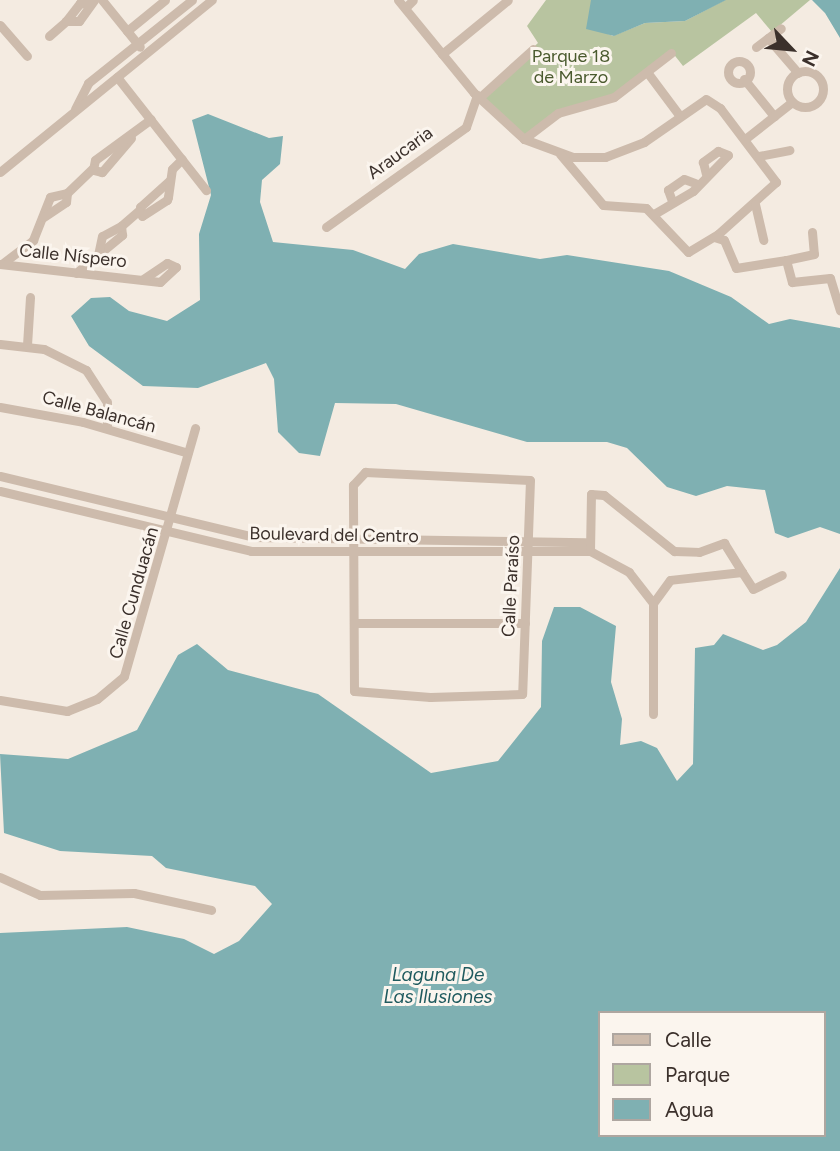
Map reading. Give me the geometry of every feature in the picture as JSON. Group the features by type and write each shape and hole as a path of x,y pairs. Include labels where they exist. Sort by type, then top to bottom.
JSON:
{"street":[{"path":"102,0 146,54"},
{"path":"127,31 165,0"},
{"path":"71,114 88,83 192,0"},
{"path":"1,170 212,0"},
{"path":"413,0 401,4 478,97 524,139 560,154 616,154 706,99 745,139 776,182 755,204 714,237 688,252 653,214 640,206 607,208 560,154"},
{"path":"442,54 508,0"},
{"path":"49,36 66,21 79,21 92,2"},
{"path":"0,25 27,56"},
{"path":"756,47 780,28"},
{"path":"768,38 798,73"},
{"path":"478,97 533,49"},
{"path":"524,139 555,114 598,106 671,53"},
{"path":"647,72 679,115"},
{"path":"745,139 792,102 812,106 823,89 816,74 798,73 790,80 792,102"},
{"path":"117,76 206,190"},
{"path":"744,79 774,116"},
{"name":"Araucaria","path":"326,227 466,127 478,97"},
{"path":"0,264 28,246 44,216 50,197 67,193 92,169 102,172 151,119"},
{"path":"759,156 789,150"},
{"path":"653,214 671,201 693,191 701,178 703,162 718,151 729,155 723,167 701,178 684,178 668,190 671,201"},
{"path":"76,273 122,235 121,226 138,211 149,217 166,203 170,180 182,159"},
{"path":"44,216 67,201 67,193"},
{"path":"755,204 763,240"},
{"path":"714,237 724,240 736,268 814,254 813,232"},
{"path":"786,260 795,285 833,280 840,310"},
{"name":"Calle Níspero","path":"0,264 142,280"},
{"path":"27,345 30,297"},
{"path":"0,344 27,345 90,374 107,402 107,428"},
{"name":"Calle Balancán","path":"0,407 107,428 188,453"},
{"name":"Calle Cunduacán","path":"0,700 67,711 120,681 133,660 195,428"},
{"name":"Calle Paraíso","path":"353,539 355,479 365,471 530,480 522,694 361,693 353,686 354,623"},
{"name":"Boulevard del Centro","path":"0,477 254,537 529,541 542,548"},
{"name":"Boulevard del Centro","path":"0,491 170,528 251,551 529,552 542,548 588,546"},
{"path":"653,603 629,572 588,546 589,497 600,494 674,551 696,552 724,543 754,589 782,575"},
{"path":"353,539 354,623 525,623"},
{"path":"653,714 653,603 670,580 742,572"},
{"path":"0,877 44,895 134,893 211,910"}],"green space":[{"name":"Parque 18 de Marzo","path":"546,0 591,0 603,32 613,36 645,23 685,21 725,0 810,0 772,32 756,13 683,66 672,52 605,100 567,108 523,137 479,98 538,43 527,26"}],"water":[{"path":"591,0 726,0 685,21 645,23 614,36 586,29"},
{"path":"812,0 840,0 840,38 825,13"},
{"path":"208,114 269,138 283,136 280,164 262,180 260,202 273,242 353,250 405,269 419,254 453,244 540,259 567,255 669,271 731,297 769,324 790,319 840,328 840,534 820,527 788,538 775,533 765,490 727,486 696,496 667,487 627,448 607,442 527,442 396,404 335,403 320,456 299,453 278,432 274,379 266,363 198,388 143,386 89,346 71,316 91,298 110,297 129,311 167,321 200,300 199,234 211,195 192,120"},
{"name":"Laguna De Las Ilusiones","path":"840,568 840,1151 0,1151 0,933 127,927 184,939 214,954 239,941 272,904 255,886 166,868 152,856 60,851 4,833 0,754 68,759 137,730 178,655 197,644 228,670 318,694 431,773 498,761 541,707 542,641 554,607 580,607 616,626 611,682 622,719 620,745 641,741 657,748 677,781 693,764 695,648 714,645 723,634 763,650 777,645 806,622"}]}
